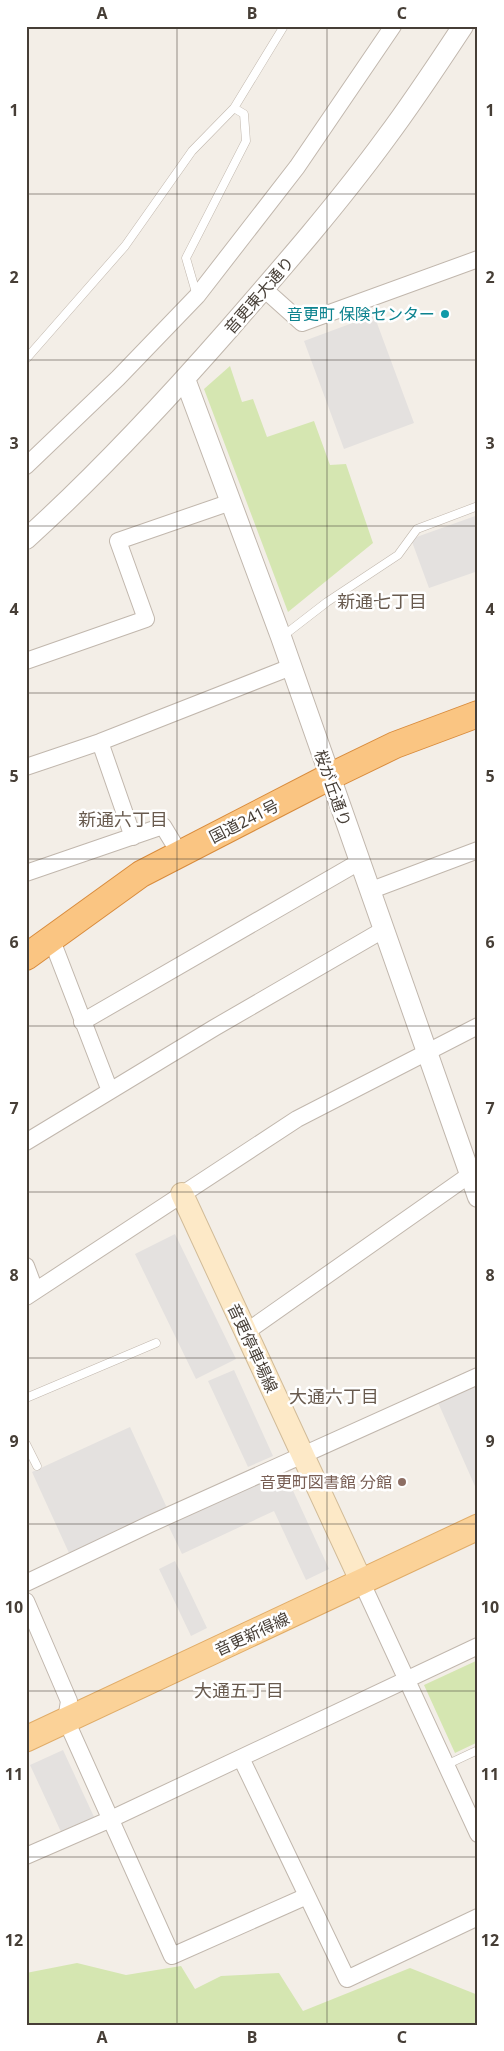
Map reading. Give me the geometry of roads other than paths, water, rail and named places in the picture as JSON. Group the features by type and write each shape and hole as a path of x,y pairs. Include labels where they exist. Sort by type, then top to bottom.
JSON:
{"highway":[{"name":"国道241号","path":"26,957 141,874 395,745 478,714"}],"main road":[{"name":"音更停車場線","path":"182,1194 362,1583"},
{"name":"音更新得線","path":"26,1739 478,1527"}],"street":[{"path":"26,466 118,378 197,296 297,167 393,26"},
{"name":"音更東大通り","path":"26,539 76,494 185,379 264,289 338,201 386,139 463,26"},
{"path":"264,289 302,323 478,259"},
{"name":"桜が丘通り","path":"185,379 281,637 426,1052 474,1172 478,1197"},
{"path":"26,661 146,619 118,541 231,502"},
{"path":"26,767 100,742 291,667"},
{"path":"100,742 133,837"},
{"path":"26,873 163,826 180,854"},
{"path":"369,891 478,850"},
{"path":"82,1022 359,862"},
{"path":"26,1142 383,930"},
{"path":"51,938 110,1091"},
{"path":"26,1266 31,1294 297,1119 478,1026"},
{"path":"246,1332 474,1172"},
{"path":"26,1583 478,1376"},
{"path":"362,1583 478,1834"},
{"path":"26,1601 69,1701 66,1720 172,1956 307,1896"},
{"path":"26,1856 111,1819 478,1646"},
{"path":"241,1758 347,1979 478,1917"}],"lane":[{"path":"26,359 126,246 192,151 234,108 284,26"},
{"path":"197,296 186,258 246,141 244,114 234,108"},
{"path":"281,637 327,602 398,555 417,529 478,506"},
{"path":"26,1398 156,1343"},
{"path":"26,1444 37,1466"},
{"path":"446,1765 478,1750"}],"place":[{"name":"音更町 保険センター","path":"445,314"},
{"name":"音更町図書館 分館","path":"402,1482"}],"district":[{"name":"新通七丁目","path":"382,601"},
{"name":"新通六丁目","path":"123,819"},
{"name":"大通六丁目","path":"334,1396"},
{"name":"大通五丁目","path":"239,1690"}]}
